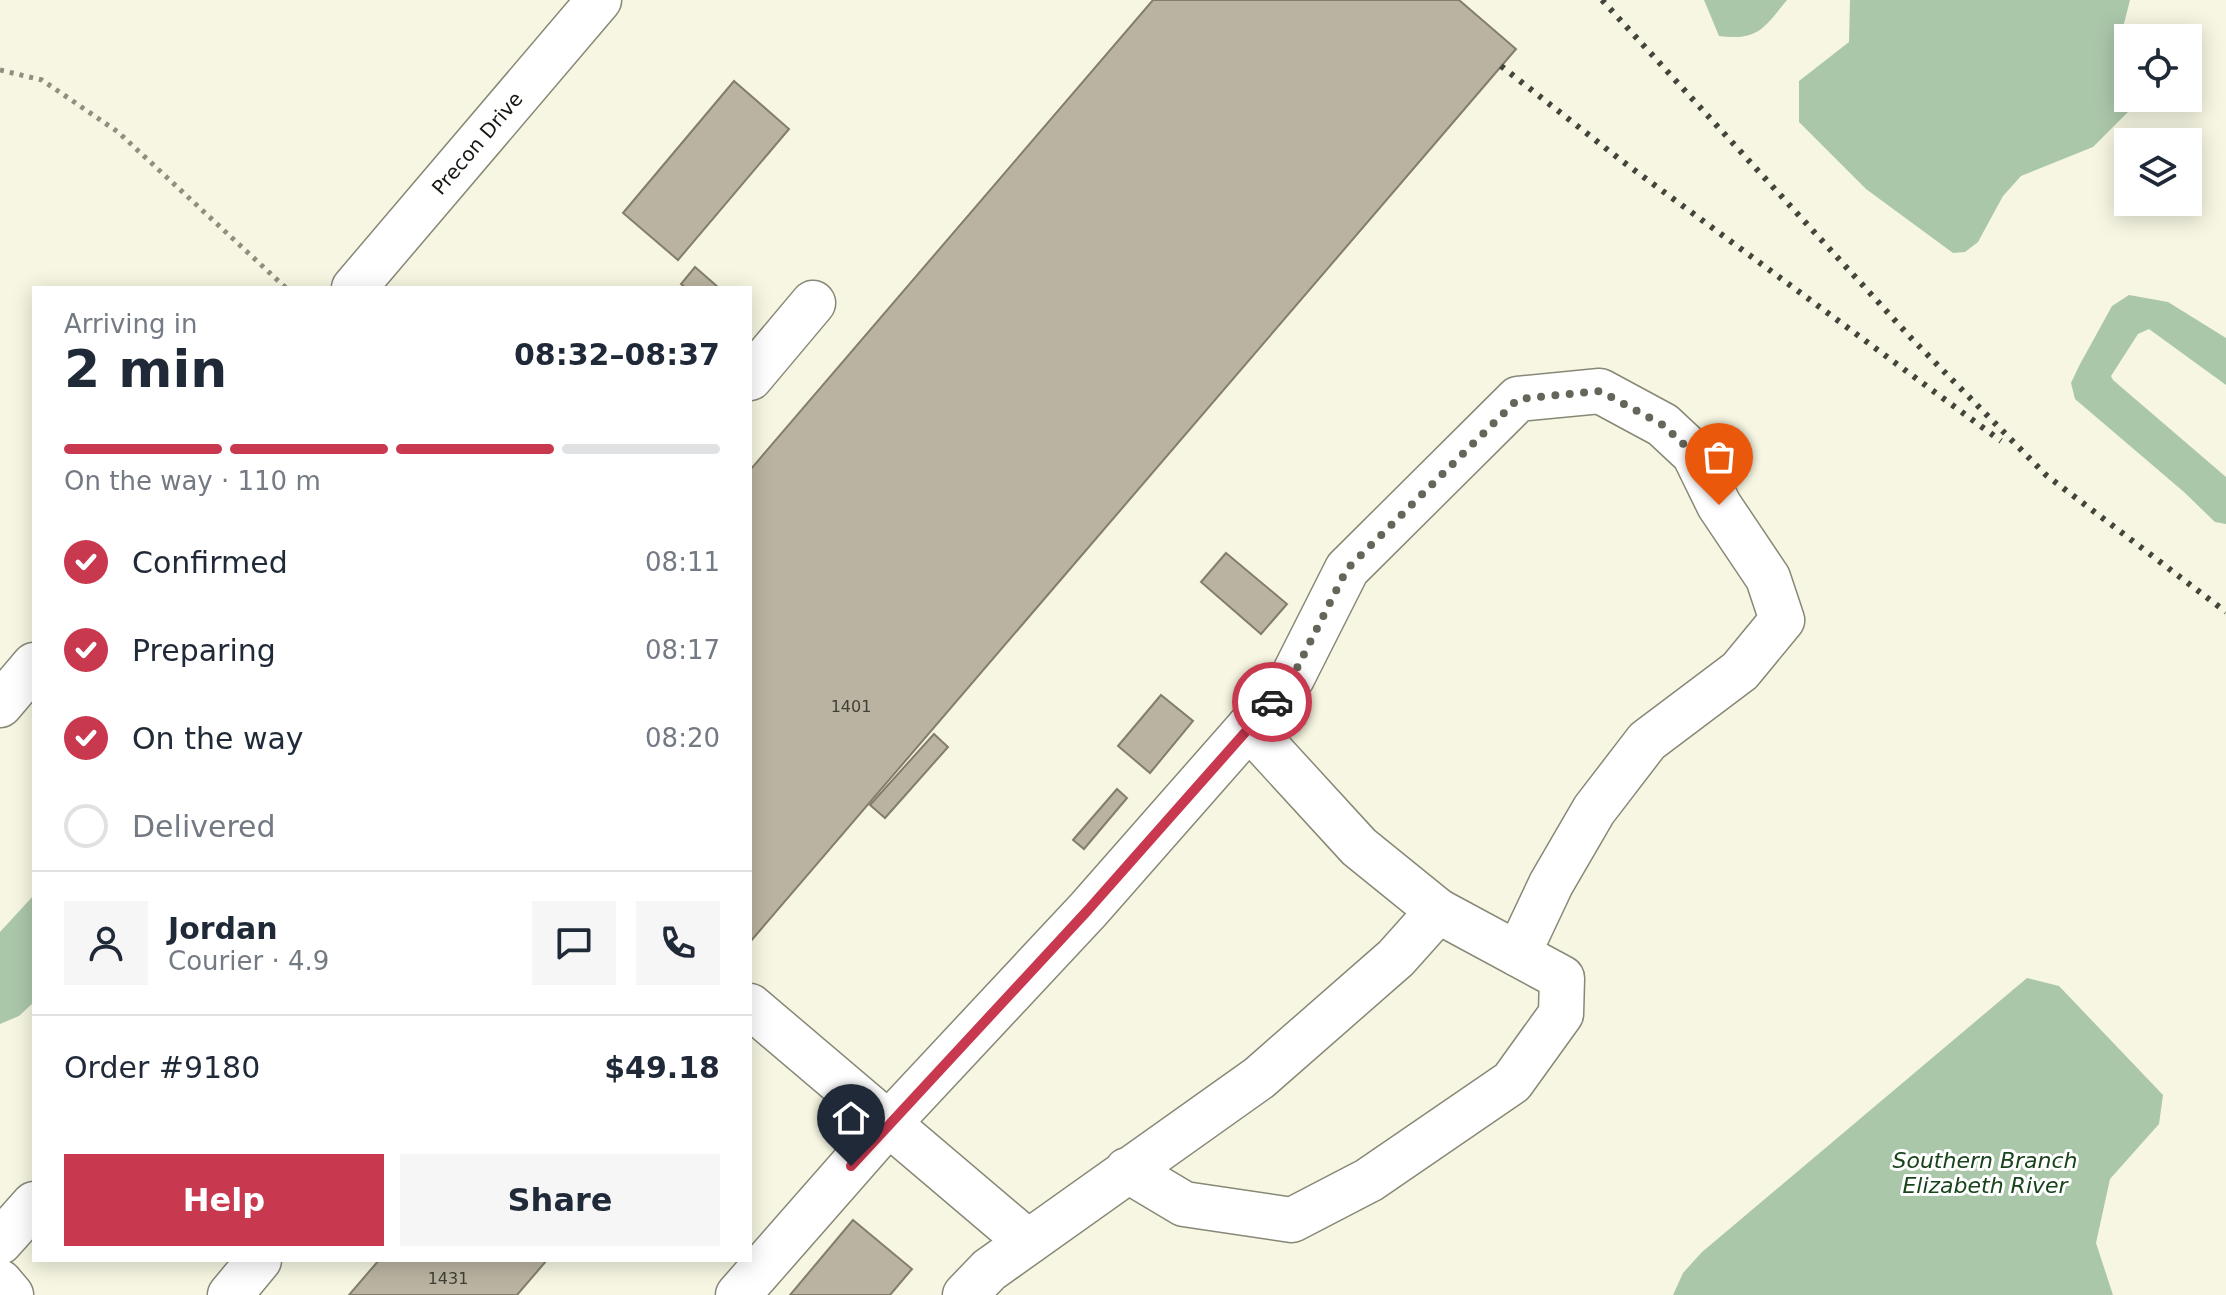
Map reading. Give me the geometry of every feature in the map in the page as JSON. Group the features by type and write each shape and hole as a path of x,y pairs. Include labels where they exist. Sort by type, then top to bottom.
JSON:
{"street":[{"name":"Precon Drive","path":"356,286 599,0"},
{"path":"752,376 813,303"},
{"path":"738,1295 888,1124 1088,910 1292,678 1347,569 1518,399 1600,391 1663,425 1694,454 1719,505 1768,578 1782,620 1740,671 1647,741 1594,810 1551,884 1518,954"},
{"path":"0,705 32,667"},
{"path":"1127,1170 1184,1204 1292,1220 1369,1180 1512,1082 1561,1014 1562,978 1438,911 1359,847 1249,727"},
{"path":"965,1295 989,1270 1259,1078 1396,958 1438,911"},
{"path":"752,1008 1028,1242"},
{"path":"0,1242 32,1206"},
{"path":"230,1295 257,1262"},
{"path":"0,1282 11,1295"}],"path":[{"path":"0,70 42,80 118,132 284,286"}],"water":[{"path":"1704,0 1787,0 1759,30 1732,37 1719,36"},
{"path":"1850,0 2130,0 2124,24 2114,24 2114,112 2128,112 2093,147 2021,176 2003,196 1978,242 1965,252 1953,253 1866,189 1799,122 1799,81 1849,42"},
{"path":"2129,295 2168,302 2226,338 2226,385 2149,329 2138,334 2111,376 2226,477 2226,524 2215,522 2075,399 2071,383 2079,366 2112,306"},
{"path":"32,897 32,1004 19,1016 0,1024 0,932"},
{"name":"Southern Branch Elizabeth River","path":"2027,978 2059,986 2163,1095 2159,1124 2110,1179 2096,1243 2113,1295 1673,1295 1683,1273 1702,1252"}],"building":[{"path":"1153,0 1459,0 1516,49 752,940 752,468"},
{"path":"734,81 789,129 678,260 623,213"},
{"path":"695,267 717,286 684,286 681,284"},
{"path":"1226,553 1287,604 1261,634 1201,582"},
{"path":"1161,695 1193,721 1150,773 1118,746"},
{"path":"934,734 948,747 885,818 870,805"},
{"path":"1117,789 1127,798 1084,849 1073,840"},
{"path":"853,1220 912,1269 890,1295 790,1295"},
{"path":"377,1262 545,1262 517,1295 349,1295"}],"railway":[{"path":"1602,0 1912,339 2046,475 2226,612"},
{"path":"1501,66 1622,161 2001,441"}],"way so far":[{"path":"1272,702 1292,678 1347,569 1518,399 1600,391 1663,425 1694,454 1719,505"}],"route":[{"path":"851,1166 1088,910 1272,702"}]}
